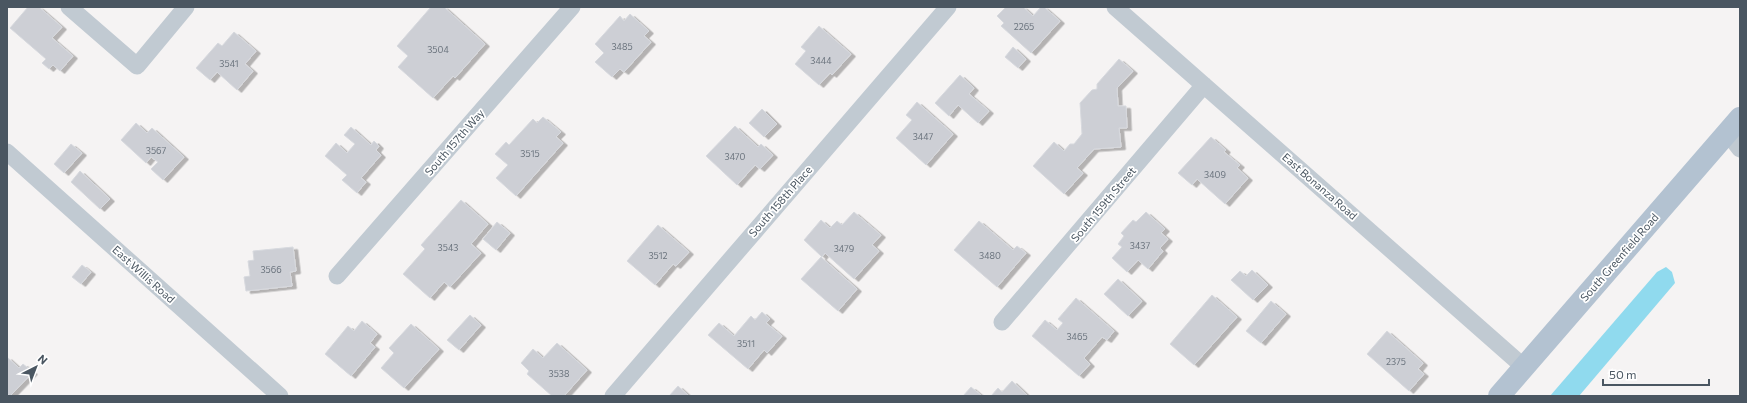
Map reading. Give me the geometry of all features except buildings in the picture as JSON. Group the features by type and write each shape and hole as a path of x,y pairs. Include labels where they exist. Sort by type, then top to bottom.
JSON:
{"main road":[{"name":"South Greenfield Road","path":"1499,396 1736,129"}],"street":[{"path":"69,7 137,66 186,7"},
{"name":"South 157th Way","path":"337,276 572,7"},
{"name":"South 158th Place","path":"613,396 948,7"},
{"name":"East Bonanza Road","path":"1115,7 1524,367"},
{"name":"South 159th Street","path":"1002,322 1204,85"},
{"path":"1736,129 1740,149"},
{"name":"East Willis Road","path":"7,152 280,396"}],"water":[{"path":"1666,267 1672,272 1675,283 1579,396 1550,396 1657,272"}]}
